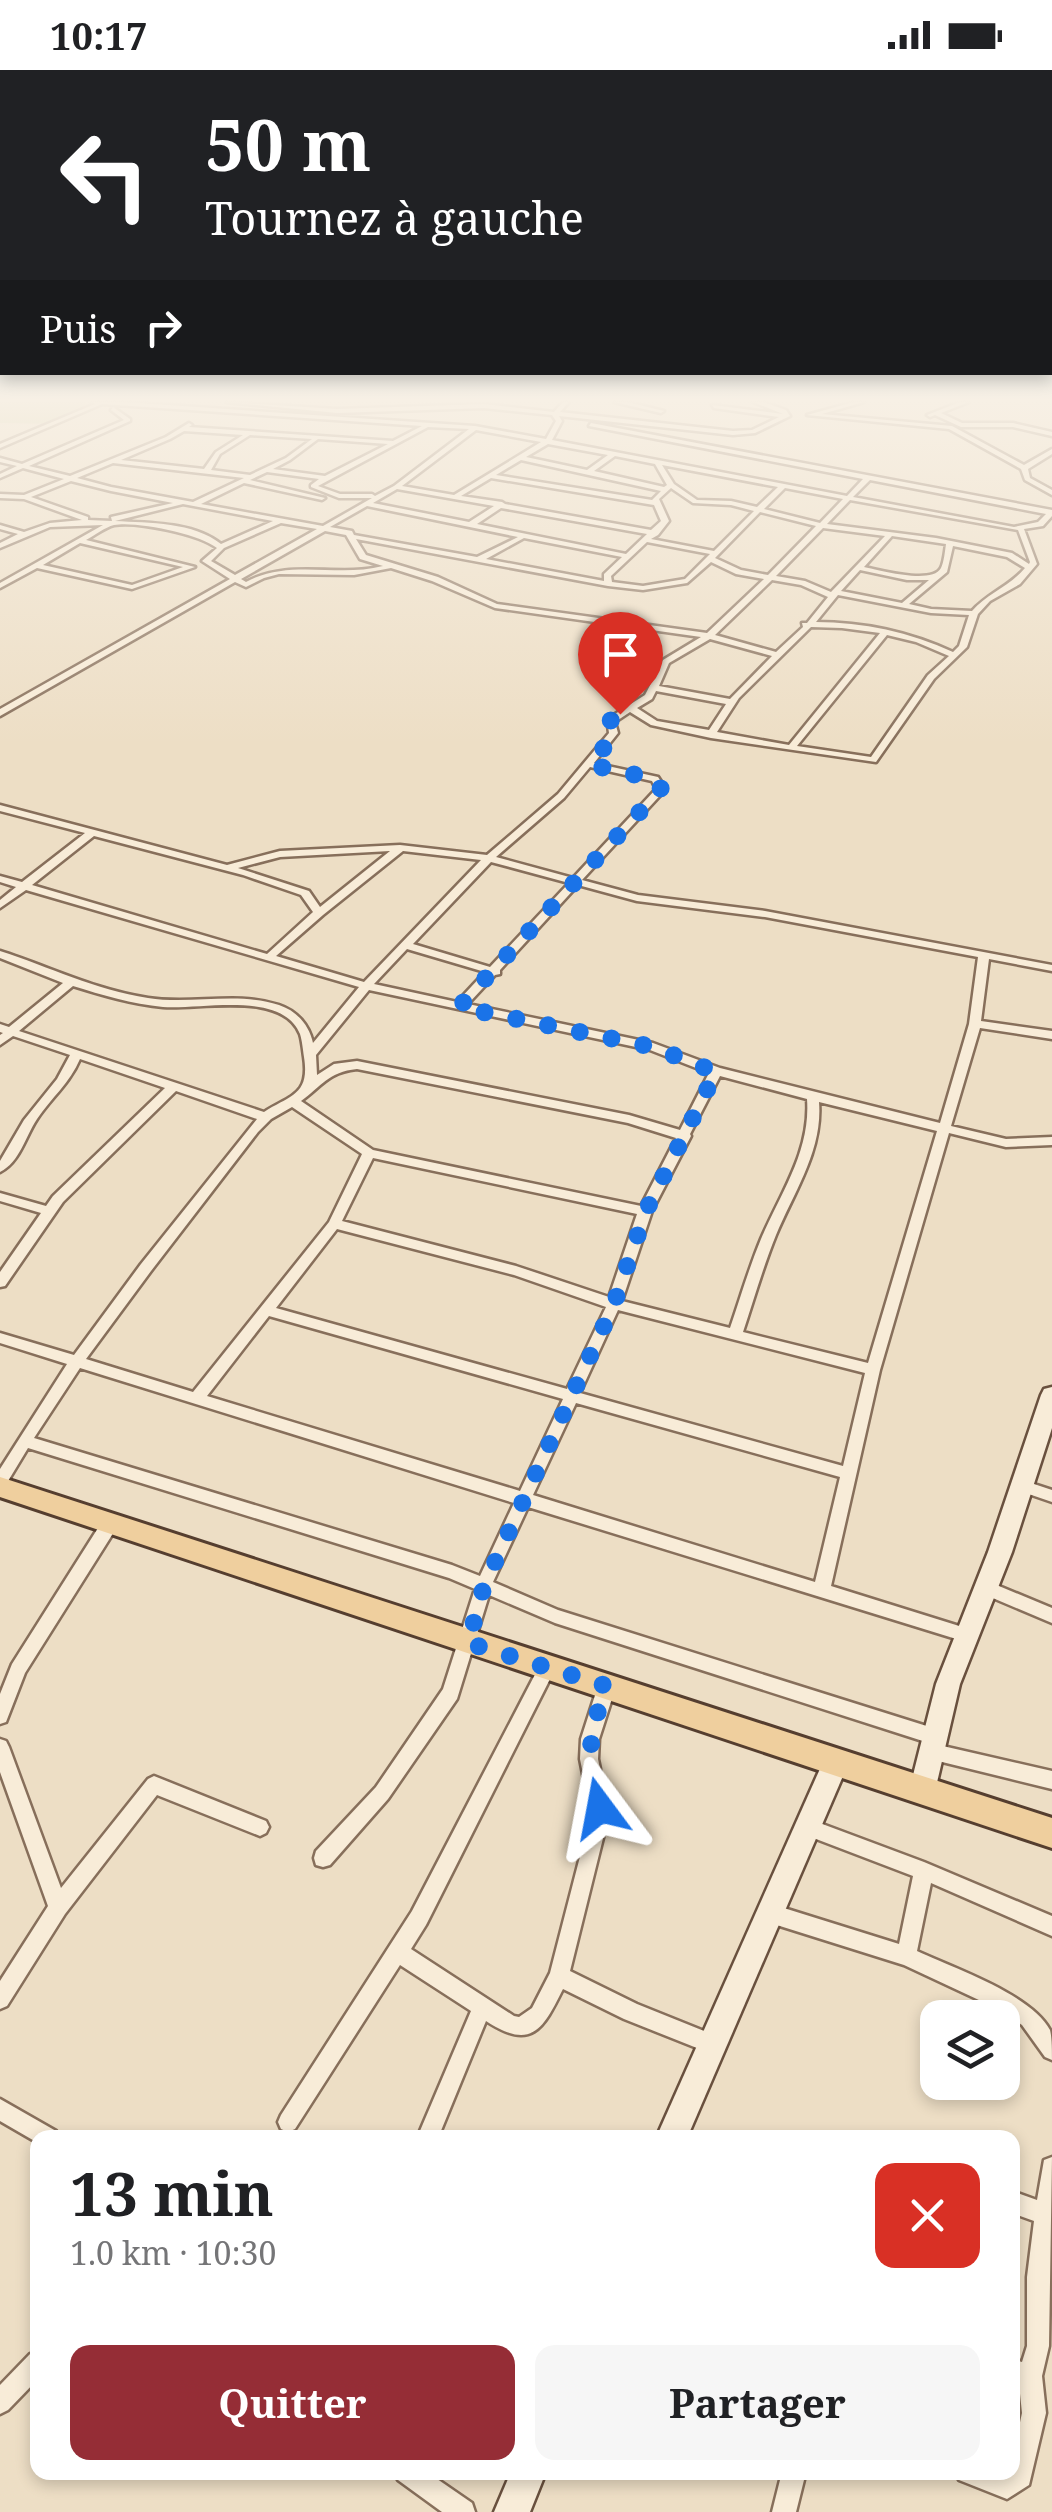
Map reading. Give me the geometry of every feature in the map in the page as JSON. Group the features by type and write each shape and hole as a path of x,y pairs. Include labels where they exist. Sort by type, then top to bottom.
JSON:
{"main road":[{"path":"0,1485 468,1643 1052,1833"}],"street":[{"path":"79,516 96,522 175,530 222,546"},
{"path":"0,546 24,534 60,524 122,516"},
{"path":"264,516 326,526 354,537 642,588 682,584 751,516"},
{"path":"0,713 343,516"},
{"path":"422,516 626,556"},
{"path":"469,526 484,516"},
{"path":"565,516 655,533"},
{"path":"608,584 607,576 655,533 666,516"},
{"path":"784,516 1010,555 1029,567"},
{"path":"310,1055 366,986 489,858 591,765 614,734 610,721 633,710 656,688 672,657 710,636 774,576 828,516"},
{"path":"866,528 879,516"},
{"path":"939,516 1021,530 1040,524 1048,516"},
{"path":"956,519 962,516"},
{"path":"38,566 132,587 190,568 222,546 282,519"},
{"path":"0,586 110,524"},
{"path":"0,527 24,534"},
{"path":"633,710 646,721 710,735 874,760 931,677 965,642 974,613 1029,567 1034,558 1021,530"},
{"path":"710,735 732,702 774,654 890,534"},
{"path":"354,537 360,555 435,578 495,606 710,636 774,654"},
{"path":"478,560 508,542 528,537"},
{"path":"647,540 712,555 746,575 774,576 834,594 974,613"},
{"path":"79,542 190,568"},
{"path":"904,605 944,570 950,544"},
{"path":"206,560 246,585 267,572 363,574 391,566"},
{"path":"860,568 908,578 936,577"},
{"path":"805,625 837,624 954,655"},
{"path":"791,748 884,634"},
{"path":"656,688 732,702"},
{"path":"459,1007 496,972 573,882 661,789 655,779 591,765"},
{"path":"0,808 94,831 305,893 318,913"},
{"path":"0,905 94,831"},
{"path":"268,958 401,848"},
{"path":"226,868 280,854 401,848 489,858 637,898 764,914 1052,968"},
{"path":"0,880 130,914 366,986 653,1047 716,1072 794,1089 813,1098 1015,1144 1052,1141"},
{"path":"405,946 496,972"},
{"path":"0,954 70,982 176,1004 238,998 257,1002 291,1017 310,1040 312,1083"},
{"path":"822,1588 873,1370 975,1024 984,955"},
{"path":"4,1034 70,982"},
{"path":"975,1024 1052,1034"},
{"path":"4,1034 264,1117"},
{"path":"0,1168 14,1154 32,1116 68,1077 76,1054"},
{"path":"0,1485 77,1362 264,1117 295,1102 312,1083 338,1067 357,1065 629,1119 684,1136"},
{"path":"322,1858 382,1792 440,1713 468,1643 484,1586 522,1496 614,1304 646,1211 716,1072"},
{"path":"0,1282 49,1210 173,1087"},
{"path":"735,1334 767,1240 804,1155 816,1112 813,1098"},
{"path":"295,1102 369,1153 646,1211"},
{"path":"198,1396 270,1311 334,1224 369,1153"},
{"path":"0,1197 49,1210"},
{"path":"334,1224 516,1271 614,1304 873,1370"},
{"path":"270,1311 850,1474"},
{"path":"0,1338 966,1635"},
{"path":"922,1791 932,1744 966,1635 987,1588 1052,1395"},
{"path":"24,1442 452,1572 556,1616 932,1744 1052,1780"},
{"path":"1022,1486 1052,1496"},
{"path":"0,1716 18,1669 111,1522"},
{"path":"987,1588 1052,1616"},
{"path":"288,2122 435,1888 546,1668"},
{"path":"397,1951 482,2008 521,2027 539,2016 559,1976 600,1814 589,1749 607,1686"},
{"path":"0,1747 58,1907"},
{"path":"675,2130 836,1762"},
{"path":"0,1999 58,1907 154,1785 260,1827"},
{"path":"809,1828 924,1871 1052,1926"},
{"path":"906,1956 924,1871"},
{"path":"771,1914 906,1956 1020,2010 1052,2050"},
{"path":"559,1976 631,2012 712,2044"},
{"path":"430,2130 482,2008"},
{"path":"0,2109 35,2130"},
{"path":"1020,2473 1034,2413 1021,2373 1038,2346 1052,2168"},
{"path":"1020,2205 1046,2214"},
{"path":"0,2402 30,2370"},
{"path":"417,2480 463,2512"},
{"path":"512,2512 526,2480"},
{"path":"784,2512 792,2480"},
{"path":"987,2480 1002,2486 1018,2480"}],"route":[{"path":"600,1808 588,1759 595,1718 607,1686 468,1643 484,1586 522,1496 614,1304 646,1211 716,1072 653,1047 459,1007 496,972 583,871 661,789 661,783 655,779 591,765 614,734 608,725 610,721 620,714"}]}
